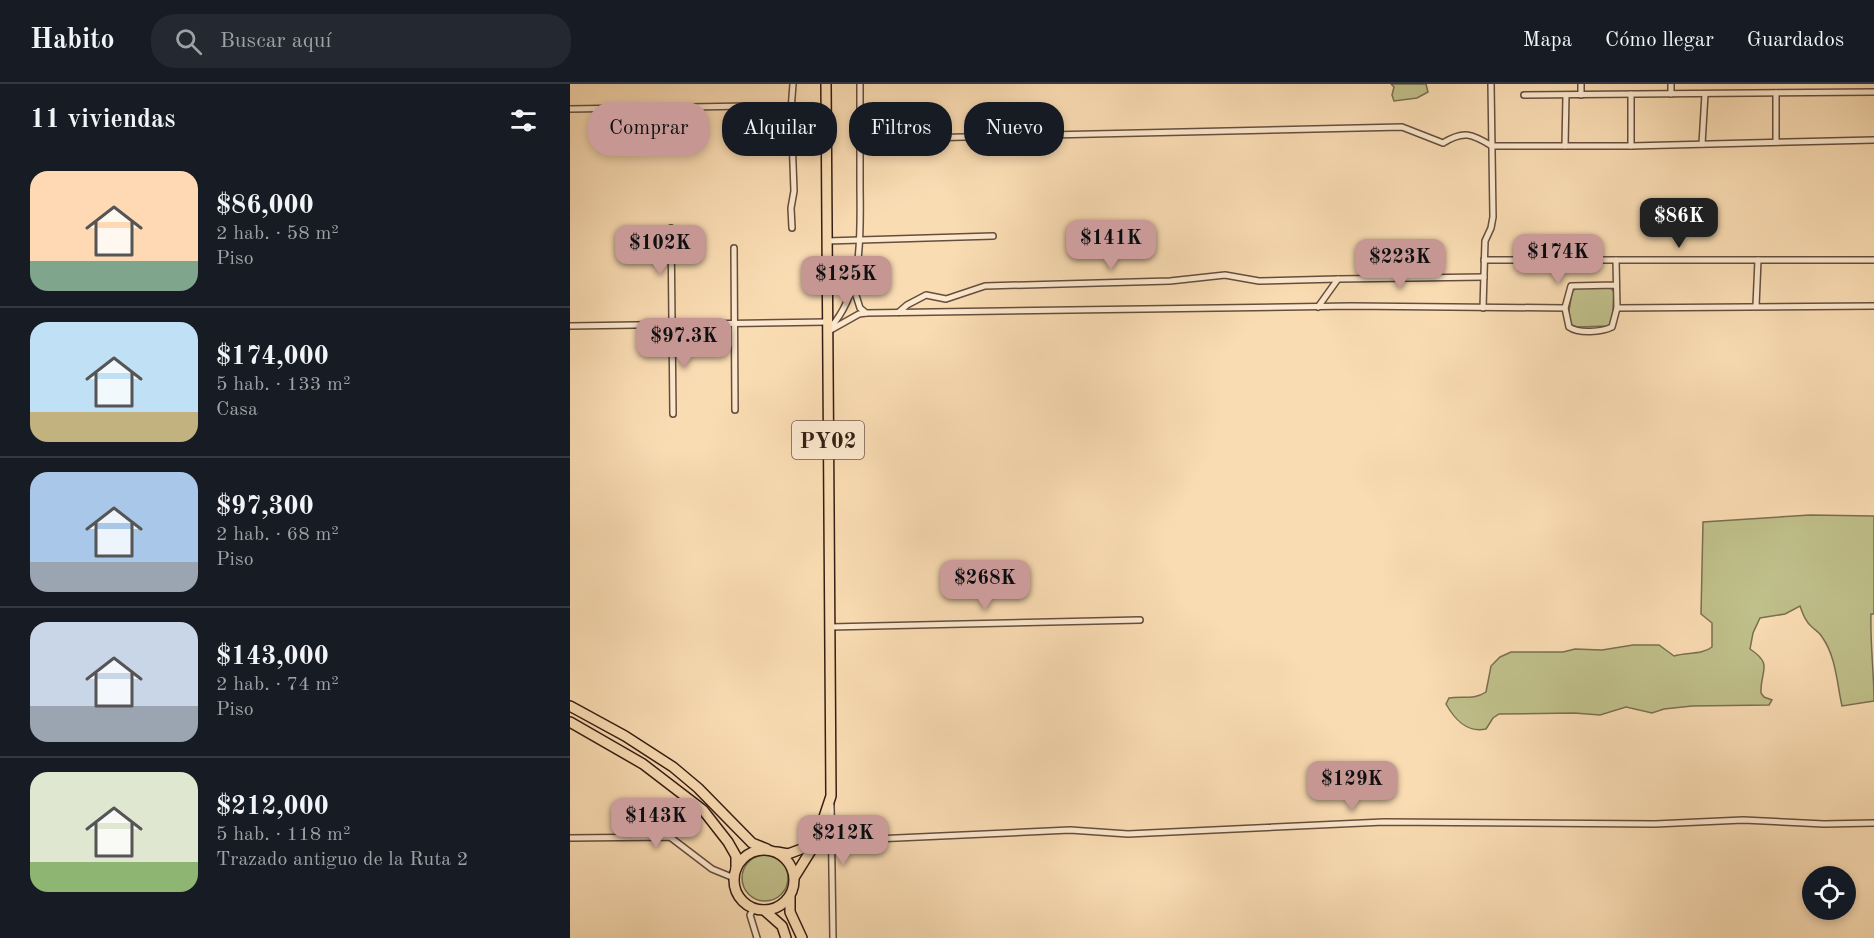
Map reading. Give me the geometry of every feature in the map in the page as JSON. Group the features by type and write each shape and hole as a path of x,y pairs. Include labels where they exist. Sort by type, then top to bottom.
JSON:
{"main road":[{"name":"PY02","path":"802,938 790,912 790,896 800,865 815,844 831,796 825,84"},
{"path":"570,706 673,767 698,788 752,843 788,854 815,844"},
{"path":"570,722 643,764 703,810 736,856 735,874 739,897 746,904 759,909 782,926 786,938"},
{"path":"735,874 741,860 748,854 767,849"},
{"path":"777,852 786,858 795,876"},
{"path":"759,909 774,909 790,896"}],"street":[{"path":"792,228 791,208 794,191 791,110 793,84"},
{"path":"827,327 842,315 860,255 860,84"},
{"path":"1483,308 1485,241 1493,217 1490,140 1491,84"},
{"path":"1581,84 1581,95"},
{"path":"1671,84 1671,94"},
{"path":"1764,84 1764,93"},
{"path":"1524,95 1874,92"},
{"path":"1776,93 1776,142"},
{"path":"1631,94 1632,146"},
{"path":"1702,144 1706,94"},
{"path":"1565,146 1566,95"},
{"path":"570,109 722,106"},
{"path":"952,138 1402,127 1443,144 1454,136 1464,134 1478,137 1492,146 1632,146 1874,140"},
{"path":"671,228 673,414"},
{"path":"826,242 993,236"},
{"path":"734,248 735,410"},
{"path":"1484,260 1874,260"},
{"path":"1616,260 1617,308 1614,324 1609,329 1575,331 1569,327 1565,308 1569,289 1574,285 1616,285"},
{"path":"1756,306 1758,260"},
{"path":"898,312 907,304 926,295 946,298 985,286 1170,281 1225,275 1259,281 1484,277"},
{"path":"1318,307 1338,279"},
{"path":"853,284 860,308 866,313"},
{"path":"570,326 735,324 827,327 859,314 898,312 1351,306 1565,308"},
{"path":"1617,308 1874,306"},
{"path":"830,627 1140,620"},
{"path":"831,796 833,938"},
{"path":"831,841 1070,830 1128,834 1384,822 1654,824 1743,820 1824,824 1874,823"},
{"path":"570,838 670,837 712,868 735,874"},
{"path":"757,938 750,915 759,909"}],"green space":[{"path":"1391,84 1426,84 1428,92 1417,98 1394,101 1392,95 1394,87"},
{"path":"1577,287 1611,288 1614,292 1612,324 1577,327 1572,325 1568,318 1572,292"},
{"path":"1810,515 1874,516 1874,614 1871,614 1871,625 1874,701 1842,706 1827,645 1806,620 1800,606 1785,614 1760,618 1753,633 1750,649 1762,659 1764,664 1761,693 1772,700 1769,705 1692,706 1664,709 1652,713 1626,707 1600,715 1499,714 1493,718 1486,729 1479,730 1462,724 1446,704 1449,698 1473,697 1486,692 1491,666 1500,657 1511,652 1602,650 1633,645 1659,645 1674,656 1708,650 1712,647 1712,623 1701,614 1703,522"},
{"path":"770,855 782,861 787,869 787,887 782,895 774,900 760,901 748,895 743,887 742,873 748,861 756,856"}]}
